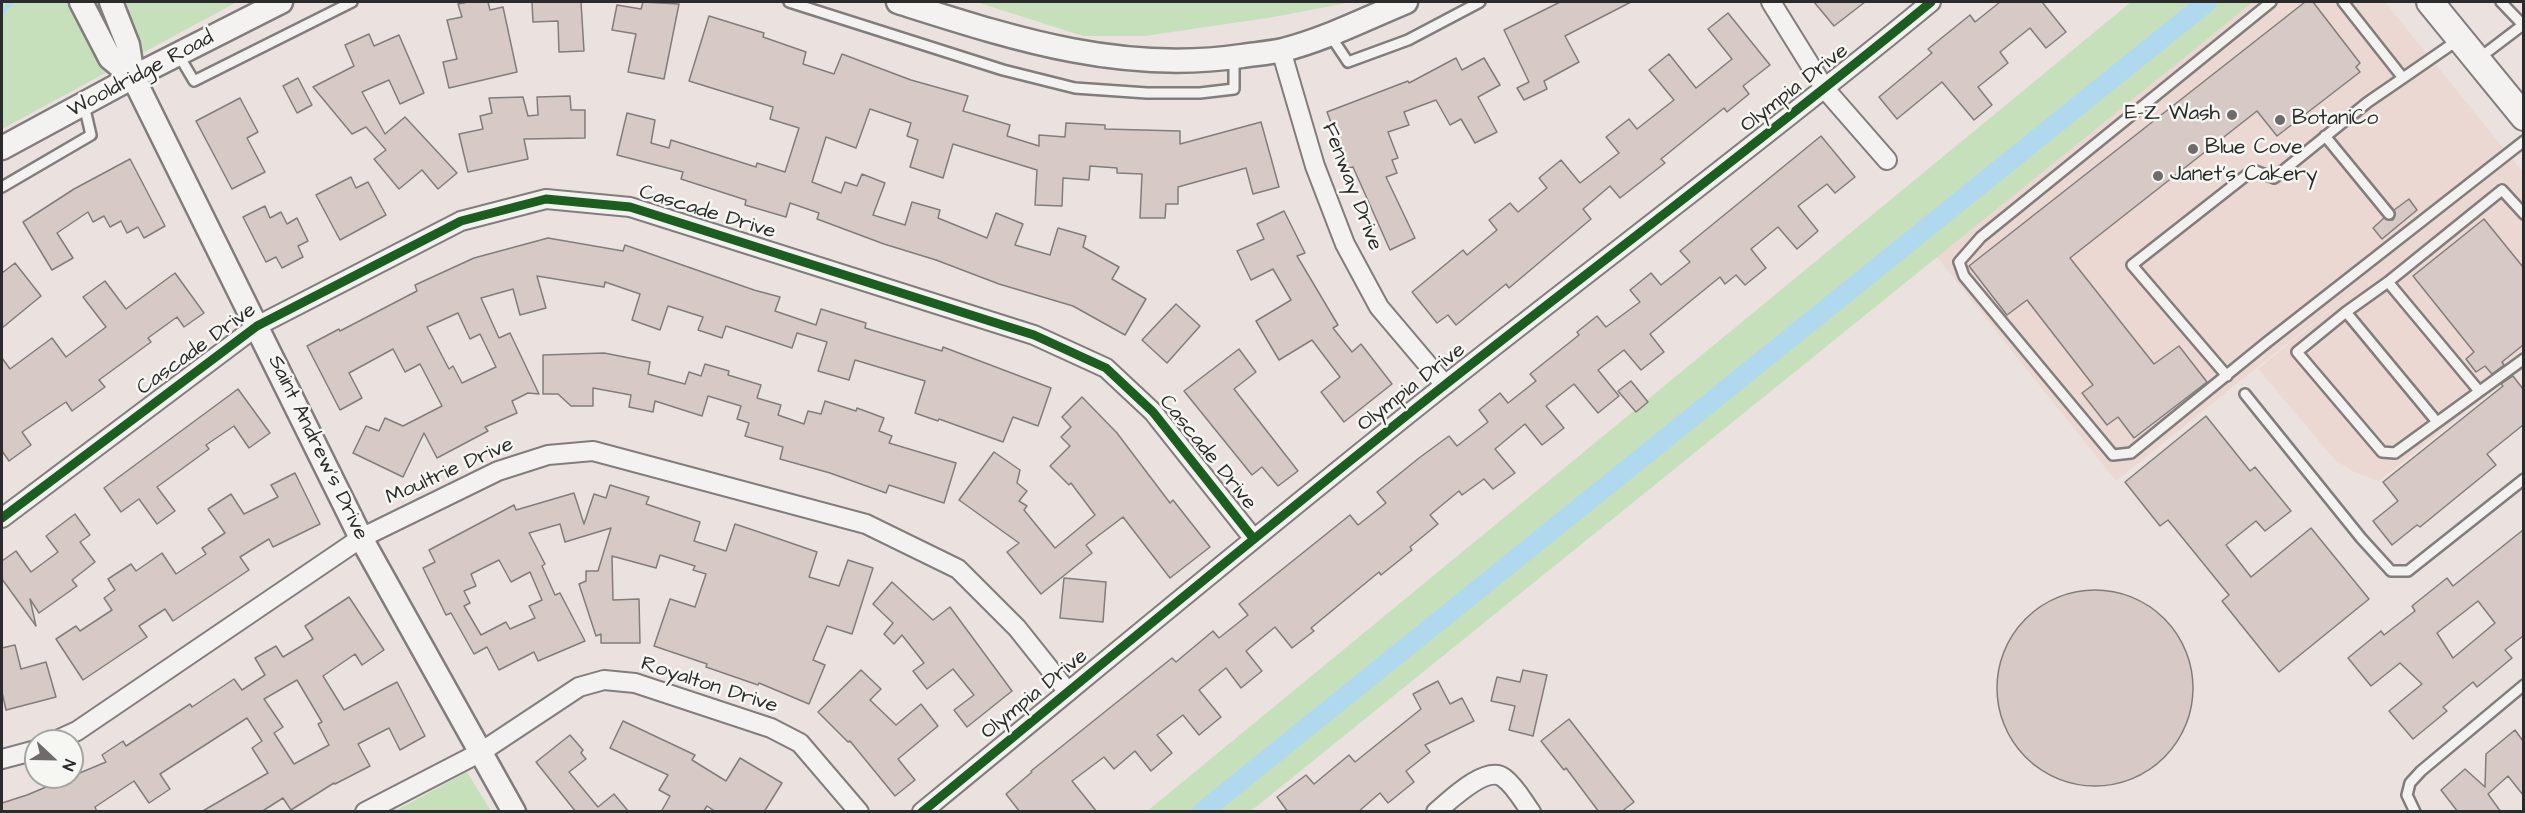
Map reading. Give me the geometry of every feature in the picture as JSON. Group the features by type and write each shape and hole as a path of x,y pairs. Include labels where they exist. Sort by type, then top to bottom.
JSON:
{"main road":[{"path":"2430,2 2523,117"}],"street":[{"name":"Saint Andrew's Drive","path":"81,2 110,58 133,77"},
{"name":"Saint Andrew's Drive","path":"111,2 128,45 133,77 361,538 514,812"},
{"name":"Wooldridge Road","path":"2,148 133,77 281,2"},
{"path":"898,2 1010,37 1073,52 1147,62 1192,62 1281,50 1330,35 1406,2"},
{"path":"1771,2 1825,89 1887,160"},
{"name":"Olympia Drive","path":"922,812 1253,538 1825,89 1931,2"},
{"name":"Fenway Drive","path":"1281,50 1314,166 1345,244 1379,308 1445,385"},
{"name":"Cascade Drive","path":"2,518 257,326 461,220 546,200 630,207 1034,335 1106,368 1153,412 1253,538"},
{"name":"Moultrie Drive","path":"78,729 361,538 498,471 548,455 592,451 866,524 958,569 1017,628 1068,692"},
{"name":"Royalton Drive","path":"366,812 481,752 579,687 604,680 635,682 771,728 800,743 859,812"},
{"path":"2,759 24,753"},
{"path":"1436,812 1485,775 1498,775 1505,778 1531,812"}],"lane":[{"path":"178,54 194,81 352,2"},
{"path":"789,2 807,4 1003,70 1075,88 1147,93 1200,93 1234,89 1234,57"},
{"path":"1330,35 1347,62 1408,40 1480,2"},
{"path":"2271,2 1981,237 1959,262 1964,276 2113,455 2131,453 2523,141"},
{"path":"2343,2 2403,78"},
{"path":"2477,60 2523,25 2501,2"},
{"path":"2227,376 2132,265 2253,170 2274,178 2368,102 2460,39"},
{"path":"2,187 91,135 84,105"},
{"path":"2325,136 2389,214"},
{"path":"2523,214 2502,190 2297,352 2382,452 2395,453 2523,358"},
{"path":"2514,204 2523,197"},
{"path":"2398,226 2405,235"},
{"path":"2388,282 2479,392"},
{"path":"2346,312 2437,422"},
{"path":"2245,394 2391,572 2408,571 2523,479"},
{"path":"2415,812 2406,795 2410,783 2421,771 2523,685"}],"shaded area":[{"path":"2253,2 2385,2 2523,172 2523,366 2379,481 2354,472 2335,460 2258,369 2391,260 2116,481 1936,256"}],"green space":[{"path":"2,2 237,2 2,129"},
{"path":"976,2 1352,2 1274,17 1145,36 1083,36"},
{"path":"2131,2 2253,2 1251,811 1146,812"},
{"path":"467,772 491,811 395,811"}],"building":[{"path":"488,2 490,10 503,7 517,72 449,88 443,62 457,59 447,20 462,17 458,4"},
{"path":"532,2 581,2 584,51 559,52 558,21 533,22"},
{"path":"643,2 679,4 664,79 628,72 636,34 612,30 617,5 641,9"},
{"path":"1560,2 1631,2 1565,36 1579,62 1544,81 1547,89 1524,100 1517,88 1529,82 1504,30"},
{"path":"1814,2 1865,2 1834,26"},
{"path":"2000,2 2042,2 2066,32 2046,48 2030,28 2000,52 2008,63 1978,87 1992,105 1974,120 1942,82 1897,119 1879,97 1932,53 1928,49 1970,15 1975,22"},
{"path":"2305,2 2313,2 2360,63 2356,67 2360,72 2277,136 2257,111 2070,258 2154,364 2179,346 2207,382 2134,438 2118,417 2107,425 2082,393 2093,385 2027,300 2007,315 1969,266"},
{"path":"1728,13 1770,65 1743,86 1749,94 1727,112 1724,108 1661,159 1665,163 1620,198 1610,186 1583,209 1591,219 1509,288 1506,284 1456,325 1448,315 1437,323 1412,292 1463,250 1467,255 1497,230 1489,220 1510,203 1518,212 1547,188 1539,178 1561,160 1580,183 1619,153 1606,137 1629,119 1637,129 1674,100 1649,70 1669,54 1696,88 1732,59 1708,29"},
{"path":"709,16 764,33 763,37 806,52 803,64 834,74 842,54 911,80 968,96 963,111 1010,125 1007,136 1039,146 1039,135 1065,137 1066,123 1105,125 1105,129 1180,131 1180,144 1261,122 1279,187 1253,194 1246,168 1178,187 1178,204 1166,204 1165,218 1140,218 1142,174 1117,173 1117,168 1090,166 1089,180 1063,178 1062,206 1035,205 1037,170 953,144 943,178 910,167 918,140 907,136 911,123 870,109 856,148 826,137 812,182 841,193 845,182 857,186 862,174 885,183 873,215 905,225 912,202 940,210 938,218 987,238 996,213 1023,224 1015,245 1050,255 1058,228 1086,236 1083,247 1119,267 1112,279 1146,299 1125,335 1073,306 999,284 936,260 884,244 817,219 819,213 790,203 786,217 745,205 746,200 681,179 683,172 617,155 627,113 655,120 651,143 669,148 671,140 756,167 757,163 785,172 799,128 770,119 773,107 689,81"},
{"path":"369,34 374,46 399,35 424,93 400,104 389,80 362,92 385,134 405,117 457,173 438,189 422,170 399,189 374,159 386,150 366,127 352,134 313,87 354,66 345,45"},
{"path":"1456,58 1462,70 1484,58 1500,85 1478,97 1497,132 1475,143 1461,119 1450,125 1436,100 1404,112 1409,125 1388,132 1398,158 1392,160 1397,173 1386,177 1415,238 1390,250 1353,167 1348,168 1327,112 1408,81 1409,83"},
{"path":"298,78 312,105 297,113 283,86"},
{"path":"570,96 571,110 585,110 585,138 524,139 528,159 468,172 459,134 483,129 480,116 492,113 489,98 523,97 528,116 538,115 537,97"},
{"path":"240,98 258,132 247,138 265,172 232,189 196,121"},
{"path":"1821,136 1855,177 1835,193 1827,184 1798,206 1818,231 1797,249 1778,227 1751,249 1766,268 1745,285 1736,275 1725,284 1720,277 1650,334 1664,352 1641,370 1624,350 1598,370 1619,396 1598,413 1574,384 1546,406 1564,428 1542,445 1525,424 1495,449 1515,473 1493,489 1484,479 1462,495 1459,491 1430,515 1438,524 1410,547 1412,550 1381,575 1379,572 1311,628 1314,631 1292,648 1275,627 1246,651 1262,671 1241,688 1226,668 1199,690 1221,717 1199,735 1183,715 1157,735 1172,753 1151,771 1135,751 1114,769 1104,757 1072,781 1097,812 1020,812 1006,794 1031,771 1172,658 1176,662 1213,631 1219,638 1248,615 1239,604 1350,515 1358,525 1386,503 1377,492 1449,436 1457,446 1488,422 1479,410 1500,393 1508,403 1536,381 1530,374 1579,335 1577,332 1597,316 1606,327 1640,302 1630,290 1651,273 1661,285 1690,262 1680,251"},
{"path":"130,159 165,226 144,238 138,227 127,233 121,221 110,227 104,216 93,222 88,212 57,233 73,258 52,270 23,222 74,189"},
{"path":"351,177 356,188 368,182 386,215 340,240 316,195"},
{"path":"2409,199 2417,210 2382,239 2373,228 2384,218 2393,220 2394,210"},
{"path":"265,206 270,218 281,212 287,224 297,218 308,241 298,246 303,257 282,268 276,257 266,262 243,217"},
{"path":"1284,211 1305,253 1297,256 1338,325 1333,328 1352,352 1361,344 1392,384 1344,422 1321,392 1340,377 1312,340 1279,360 1256,321 1291,300 1273,269 1251,280 1237,251 1264,239 1257,224"},
{"path":"2484,219 2523,267 2523,345 2502,362 2504,365 2492,374 2485,366 2476,372 2466,359 2474,352 2413,276"},
{"path":"548,238 623,251 625,245 780,297 775,311 816,325 821,309 866,323 865,328 942,351 943,347 1051,388 1038,426 1013,417 1003,442 939,419 938,421 915,413 925,381 855,360 849,380 818,371 827,342 797,333 792,348 726,326 722,338 698,330 703,317 668,306 660,330 632,320 640,294 605,282 604,287 537,276 546,308 520,315 513,289 481,298 499,338 510,333 539,394 528,393 512,401 517,413 485,427 488,431 437,458 424,433 403,477 353,453 366,426 379,431 385,418 403,426 442,406 420,364 405,372 393,349 349,373 362,398 340,410 307,346 417,291 415,285 474,258","holes":["458,313 470,339 480,334 496,367 462,383 453,366 449,369 427,327"]},
{"path":"15,263 41,296 2,328 2,273"},
{"path":"175,273 204,313 184,327 177,317 148,338 151,342 99,380 105,387 72,411 66,402 22,432 31,445 9,461 2,451 2,358 10,369 52,338 66,357 106,327 83,297 105,281 126,309"},
{"path":"1176,304 1200,326 1167,363 1142,340"},
{"path":"1239,349 1256,372 1234,389 1298,471 1278,486 1262,467 1252,475 1184,391"},
{"path":"604,353 650,362 648,374 685,384 689,372 701,376 705,364 729,371 728,375 761,385 757,398 781,405 778,415 804,424 808,411 821,414 825,401 856,411 857,408 884,418 879,431 892,436 889,443 956,463 944,503 889,485 886,493 830,473 780,459 783,447 745,436 749,423 737,419 741,406 708,396 702,416 655,401 653,412 629,407 631,395 593,388 593,406 571,406 558,394 543,394 543,355"},
{"path":"2513,376 2523,389 2523,425 2487,454 2496,465 2420,527 2417,525 2392,545 2373,521 2398,501 2383,482"},
{"path":"1631,381 1648,402 1636,412 1618,391"},
{"path":"238,389 270,433 249,448 234,426 206,445 209,449 157,487 175,511 157,524 139,499 121,512 104,488"},
{"path":"1082,397 1117,433 1170,503 1173,500 1210,547 1170,578 1123,517 1086,545 1092,553 1041,594 1007,552 1019,543 959,500 994,452 1020,470 1017,483 1027,491 1019,501 1027,506 1024,510 1055,548 1095,515 1071,483 1069,485 1050,466 1070,446 1061,437 1071,427 1062,417"},
{"path":"2206,416 2250,471 2255,467 2291,511 2265,531 2256,521 2226,545 2251,577 2311,528 2369,599 2279,672 2222,601 2229,595 2168,520 2160,526 2125,482"},
{"path":"295,473 320,524 273,547 269,539 240,557 249,570 173,621 165,609 139,626 147,637 83,680 56,639 76,626 80,631 112,610 104,598 115,590 108,579 131,564 136,571 162,553 176,574 206,554 202,548 225,533 208,509 231,494 244,514 278,497 271,485"},
{"path":"610,485 649,497 646,504 700,522 694,541 726,551 735,524 817,552 809,577 839,586 848,560 873,568 852,634 827,626 813,660 825,665 809,704 759,683 758,685 706,667 707,664 654,646 670,599 695,607 706,574 693,570 695,566 660,555 656,568 612,556 613,600 639,599 640,643 601,643 601,634 596,636 579,584 586,581 586,571 598,571 611,528 565,542 560,524 529,533 545,564 542,566 555,595 560,593 585,641 538,661 534,652 499,670 487,647 474,654 451,613 446,615 423,568 435,562 429,550 514,505 516,510 574,493 584,524 594,494 606,498","holes":["499,560 511,582 530,572 542,600 529,606 535,618 510,629 506,622 481,635 464,606 470,603 464,591 476,586 471,574"]},
{"path":"75,514 90,535 80,542 95,562 72,580 77,586 39,613 30,599 36,626 2,579 2,561 16,551 31,572 58,552 46,536"},
{"path":"2523,530 2523,636 2505,650 2512,658 2477,687 2473,682 2443,707 2447,711 2413,739 2389,711 2422,684 2400,663 2371,686 2348,658 2381,631 2384,635 2415,611 2412,606 2447,578 2453,586","holes":["2478,601 2495,623 2453,658 2437,633"]},
{"path":"1064,578 1106,582 1103,622 1060,618"},
{"path":"892,582 933,620 950,607 1012,691 967,727 954,710 974,695 953,669 927,689 913,671 924,663 902,635 894,644 884,634 893,623 873,604"},
{"path":"2095,590 2114,592 2141,602 2157,612 2171,626 2185,651 2191,669 2193,688 2191,707 2181,734 2171,750 2157,764 2132,778 2114,784 2095,786 2076,784 2049,774 2033,764 2019,750 2005,725 1999,707 1997,688 1999,669 2009,642 2019,626 2033,612 2058,598 2076,592"},
{"path":"349,597 384,650 362,665 355,654 323,676 344,710 397,682 425,736 400,750 389,728 358,744 370,766 334,783 291,810 283,798 261,812 201,812 268,773 252,748 262,741 247,718 160,774 170,789 149,803 134,781 95,807 97,812 2,812 2,803 41,789 84,789 84,771 106,762 102,755 123,741 126,746 190,704 192,707 234,679 242,690 265,675 255,658 276,646 283,657 313,639 305,626","holes":["297,680 322,722 318,724 329,745 294,764 274,733 283,727 264,699"]},
{"path":"15,645 21,669 46,662 56,697 6,710 2,692 2,648"},
{"path":"861,670 881,689 870,700 896,725 921,704 938,726 898,759 915,780 895,796 850,741 848,742 818,712"},
{"path":"1523,670 1547,675 1533,736 1509,730 1515,706 1491,701 1497,677 1520,682"},
{"path":"1438,681 1450,704 1462,698 1474,721 1425,745 1430,752 1406,771 1414,782 1388,803 1380,793 1358,812 1288,812 1277,797 1306,775 1314,784 1349,755 1355,762 1421,709 1413,694"},
{"path":"1569,719 1634,802 1621,812 1599,812 1566,768 1564,770 1541,741"},
{"path":"623,721 695,755 692,760 726,781 740,758 782,783 764,812 716,812 707,806 703,812 661,812 670,796 659,790 668,775 610,748"},
{"path":"2515,730 2523,741 2523,795 2508,776 2488,794 2501,812 2458,812 2441,790 2465,769 2485,787 2486,754"},
{"path":"570,735 583,750 581,753 586,759 569,772 598,807 614,794 629,812 576,812 536,762"}],"waterway":[{"path":"2,12 12,2"},
{"path":"1202,812 2207,2"}],"cycle path":[{"path":"922,812 1376,440 1810,100 1931,2"},
{"path":"2,518 257,326 461,221 546,199 630,207 1034,335 1106,368 1153,412 1253,538"}],"place":[{"name":"E-Z Wash","path":"2232,115"},
{"name":"BotaniCo","path":"2280,120"},
{"name":"Blue Cove","path":"2193,149"},
{"name":"Janet's Cakery","path":"2158,176"}]}
